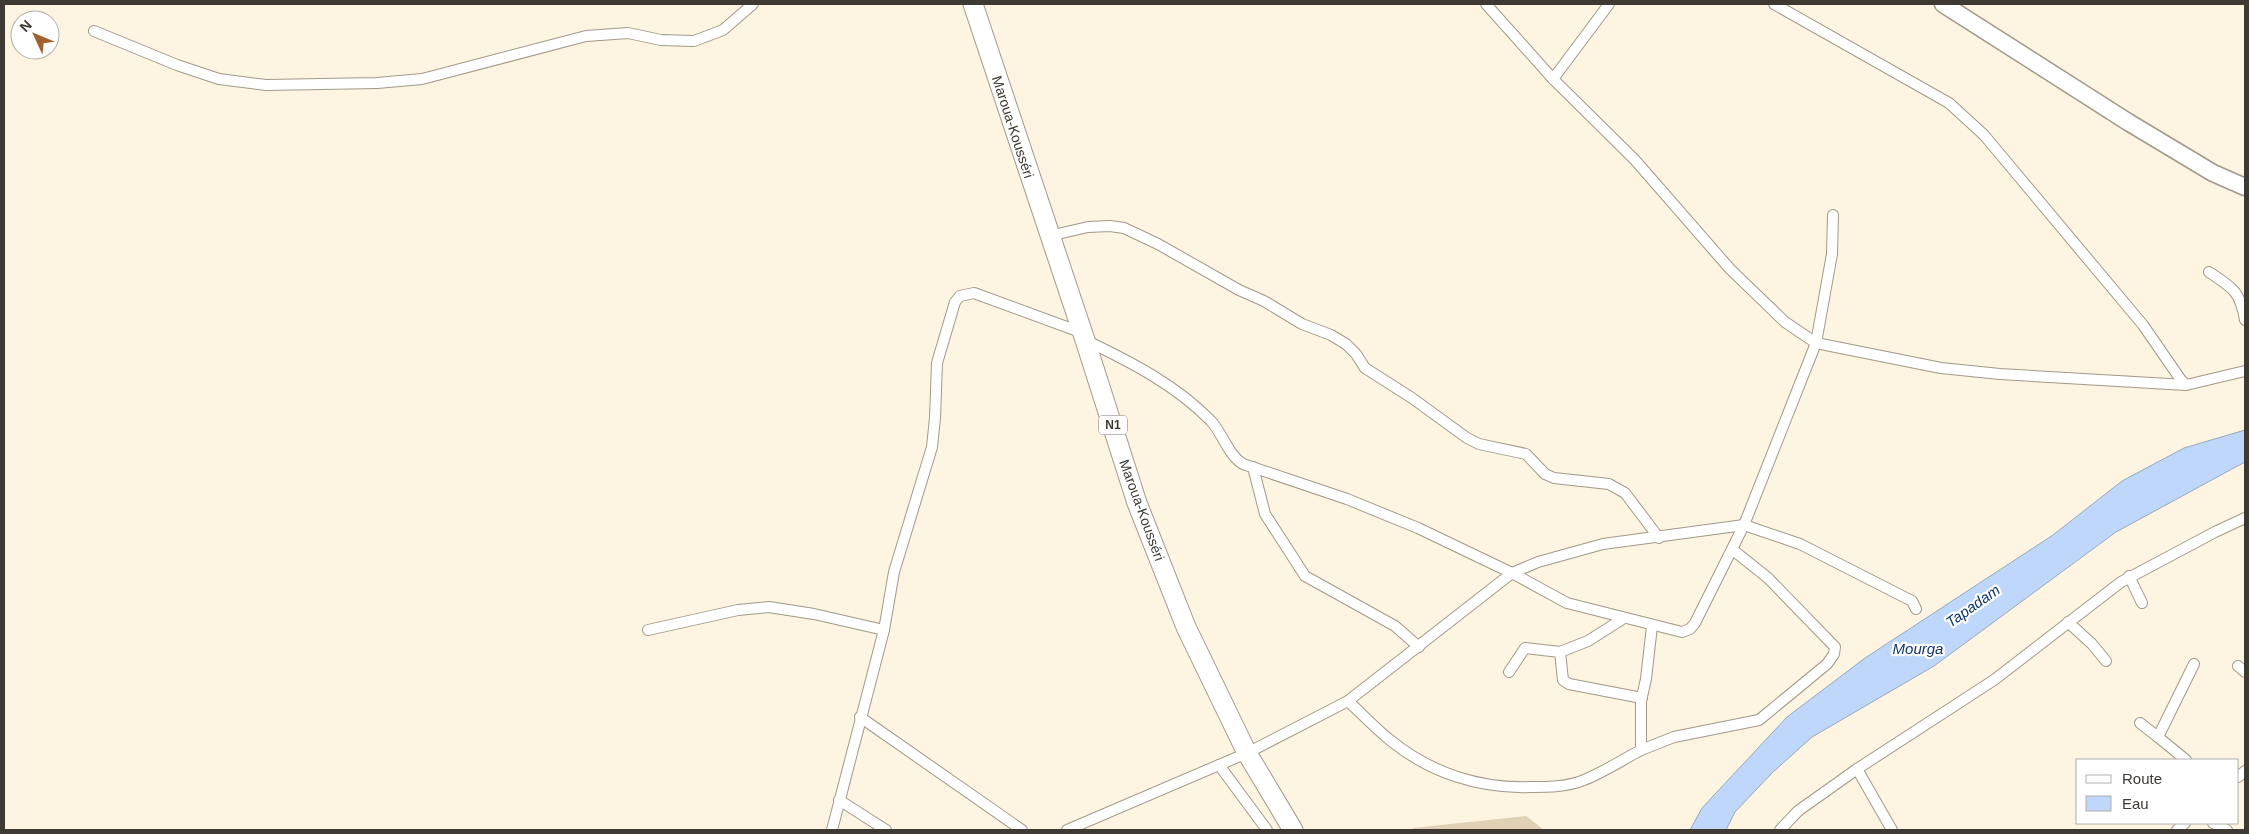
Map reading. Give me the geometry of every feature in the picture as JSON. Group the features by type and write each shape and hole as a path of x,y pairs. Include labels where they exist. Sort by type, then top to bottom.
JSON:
{"highway":[{"name":"Maroua-Kousséri","path":"973,4 1137,503 1186,627 1247,753 1293,830"}],"main road":[{"path":"1943,4 2128,122 2213,172 2245,187"}],"street":[{"path":"94,31 219,80 266,84 377,83 422,79 586,36 628,34 661,40 694,41 723,30 753,4"},
{"path":"1486,4 1553,79 1635,160 1730,269 1785,322 1816,343 1941,368 2000,374 2186,385 2245,371"},
{"path":"1553,79 1609,4"},
{"path":"1774,4 1949,103 1984,135 2142,325 2180,380 2186,385"},
{"path":"832,830 884,630 894,572 932,447 937,362 955,302 960,296 974,293 1084,337 1132,362 1177,392 1212,422 1238,461 1418,528 1512,573 1567,603 1676,632 1690,629 1695,623 1733,550 1816,343 1832,254 1833,215"},
{"path":"1049,236 1088,227 1110,226 1124,228 1158,244 1239,290 1264,301 1302,324 1331,335 1346,344 1356,354 1365,368 1412,398 1467,438 1479,444 1526,454 1545,474 1554,478 1609,484 1624,493 1659,538"},
{"path":"2209,272 2238,295 2245,320"},
{"path":"1253,467 1265,514 1305,576 1395,626 1418,647"},
{"path":"1780,830 1798,811 1857,769 1994,680 2129,576 2245,518"},
{"path":"1067,830 1247,753 1348,701 1512,573 1538,562 1603,544 1659,538 1744,525 1800,544 1912,601 1916,609"},
{"path":"1348,701 1390,740 1420,760 1460,778 1504,788 1561,786 1591,777 1641,750 1674,737 1759,720 1827,664 1834,654 1835,647 1817,626 1768,578 1733,550"},
{"path":"2129,576 2142,603"},
{"path":"648,630 738,610 769,607 814,614 884,630"},
{"path":"1509,672 1524,648 1560,652 1588,641 1624,618"},
{"path":"2068,622 2092,644 2106,661"},
{"path":"1641,750 1642,698 1652,626"},
{"path":"1560,652 1563,680 1569,684 1642,698"},
{"path":"2158,737 2194,664"},
{"path":"860,717 1022,830"},
{"path":"2140,723 2185,759"},
{"path":"1218,765 1267,830"},
{"path":"1857,769 1892,830"},
{"path":"839,800 886,830"},
{"path":"2215,824 2227,830"}],"shaded area":[{"path":"1526,816 1544,830 1412,830 1413,828"}],"water":[{"name":"Mourga","path":"2245,430 2245,462 2116,532 1934,666 1812,737 1772,773 1735,812 1726,830 1690,830 1702,808 1787,717 1865,658 2053,535 2122,481 2184,448"}],"water label":[{"name":"Tapadam","path":"1973,606"}]}
